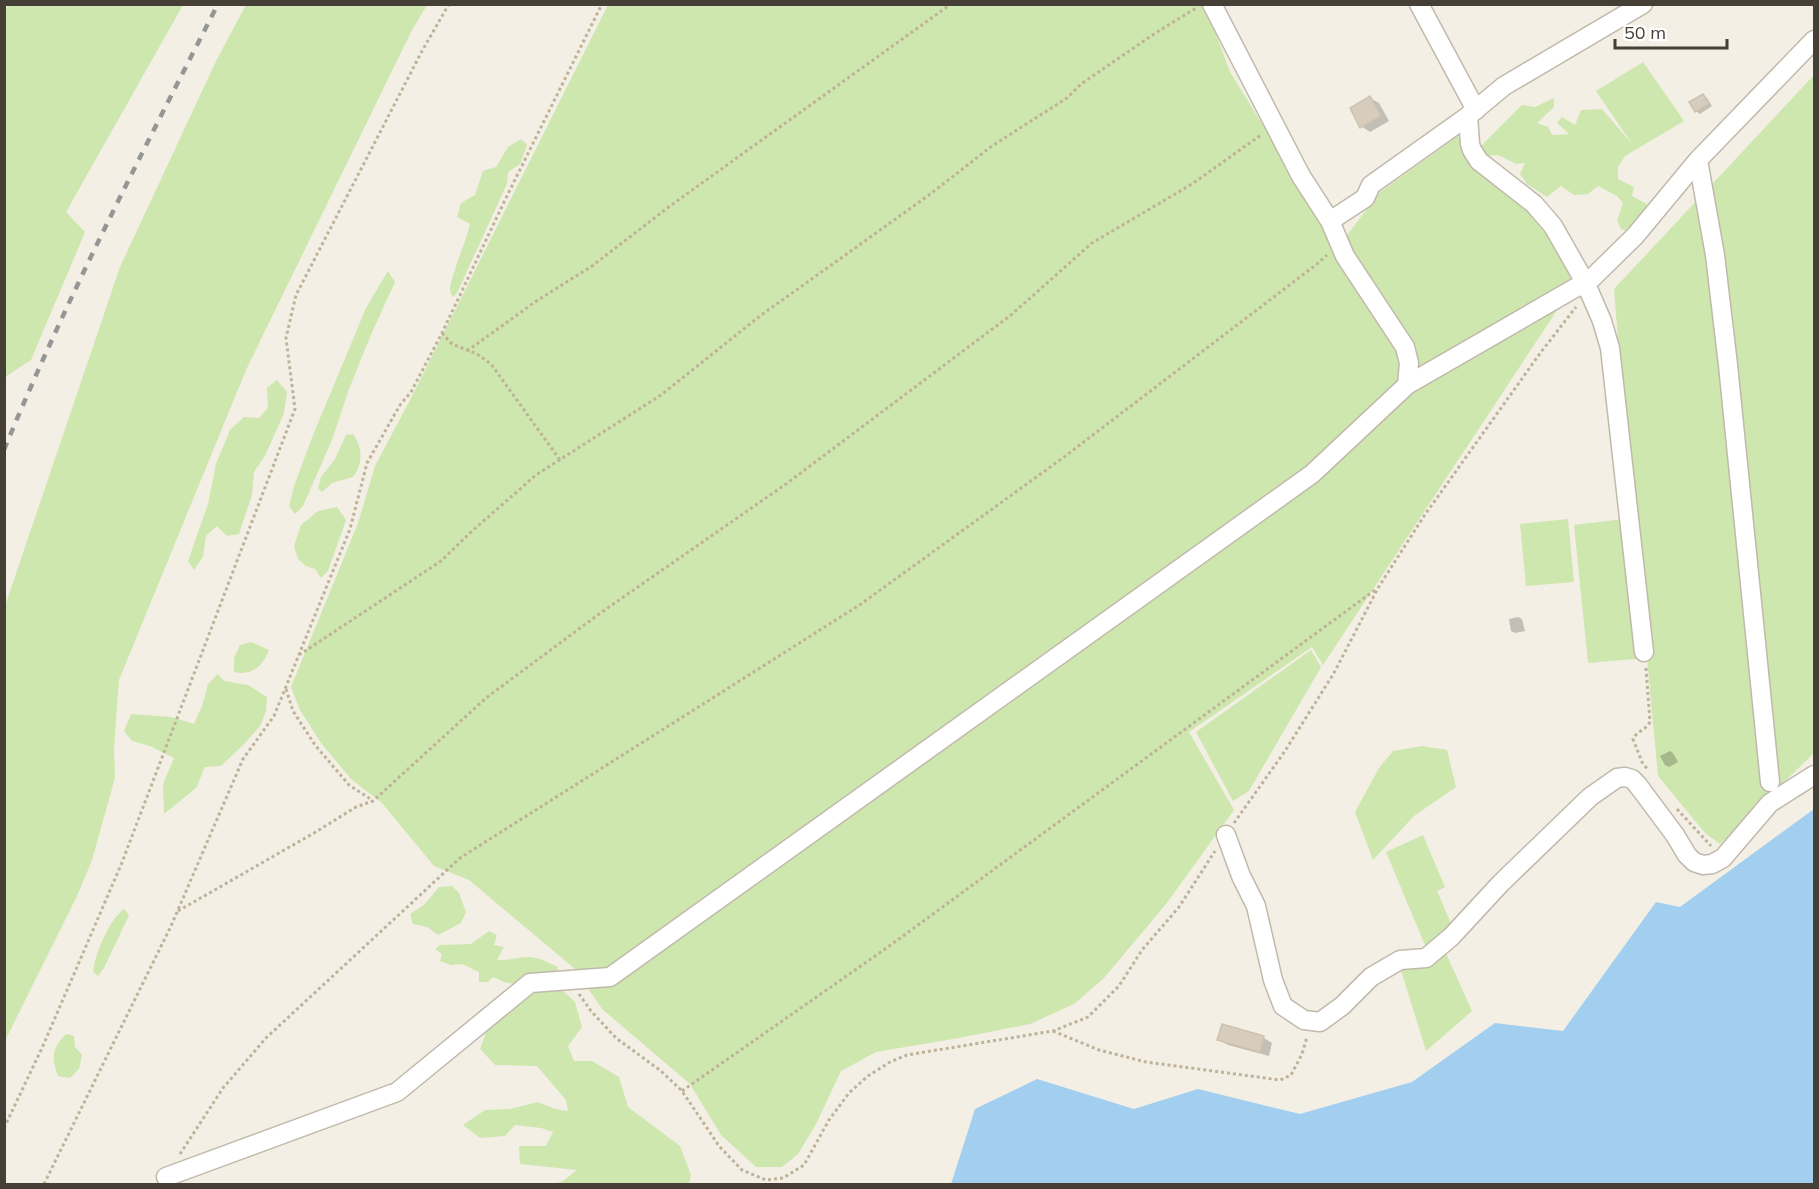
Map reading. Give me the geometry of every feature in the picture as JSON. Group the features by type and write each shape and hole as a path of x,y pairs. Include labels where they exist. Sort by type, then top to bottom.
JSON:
{"lane":[{"path":"1212,4 1301,176 1330,221 1345,256 1405,347 1409,363 1407,385"},
{"path":"1419,4 1472,113 1470,144 1479,161 1534,204 1553,226 1586,284 1602,321 1611,348 1644,652"},
{"path":"1330,221 1365,198 1371,185 1472,113 1504,87 1644,4"},
{"path":"166,1177 398,1092 530,983 610,977 1312,474 1407,385 1586,284 1635,236 1698,160 1815,40"},
{"path":"1698,160 1715,255 1770,782"},
{"path":"1226,834 1240,876 1256,906 1273,980 1283,1006 1304,1020 1320,1022 1342,1006 1380,971 1400,960 1426,958 1451,937 1590,796 1617,778 1632,779 1637,784 1687,855 1694,862 1703,865 1712,864 1723,858 1770,803 1815,775"}],"path":[{"path":"4,1128 42,1048 121,865 295,409 286,338 296,295 422,51 449,4"},
{"path":"44,1185 178,911 243,759 274,716 350,529 367,463 395,414 411,392 442,333 602,4"},
{"path":"466,351 534,302 592,266 670,206 951,4"},
{"path":"299,655 441,561 536,476 661,395 760,315 929,195 992,146 1067,98 1081,84 1202,4"},
{"path":"178,911 356,807 373,801 486,698 599,614 786,484 1011,315 1092,243 1192,184 1275,124"},
{"path":"166,1177 223,1088 266,1038 460,858 861,604 1073,450 1317,264 1339,243"},
{"path":"570,980 591,1011 616,1038 661,1071 682,1091 719,1146 742,1170 766,1180 783,1178 804,1165 830,1120 849,1093 868,1076 890,1062 907,1055 1053,1031 1088,1017 1119,986 1142,950 1179,907 1226,834 1292,741 1334,673 1378,588 1424,516 1541,352 1580,303 1586,284"},
{"path":"442,333 452,344 477,354 491,364 560,460"},
{"path":"682,1091 906,934 1378,588"},
{"path":"1644,652 1650,722 1646,728 1637,732 1633,739 1648,771"},
{"path":"285,687 293,711 315,745 349,785 373,801"},
{"path":"1675,805 1723,858"},
{"path":"1053,1031 1099,1050 1146,1062 1280,1080 1291,1075 1302,1054 1313,1021"}],"green space":[{"path":"8,5 183,5 66,212 85,232 31,360 5,377 4,12"},
{"path":"246,5 427,5 411,32 246,370 119,680 114,747 115,778 92,860 77,896 5,1041 5,606 120,267 217,59"},
{"path":"608,5 1205,5 1230,72 1338,247 1379,193 1458,136 1474,163 1539,217 1577,280 1323,665 1312,647 1189,732 1234,810 1166,904 1104,978 1074,1004 1030,1024 876,1052 841,1071 816,1124 798,1154 782,1167 756,1167 721,1135 690,1084 602,1009 575,969 469,880 434,866 382,803 352,780 321,743 300,710 291,687 358,523 375,466"},
{"path":"1643,62 1684,121 1625,156 1618,167 1618,179 1634,187 1632,196 1647,204 1628,232 1621,229 1617,221 1623,203 1617,196 1598,186 1588,194 1574,195 1561,186 1547,197 1527,184 1520,174 1525,163 1516,164 1498,155 1482,156 1481,146 1522,105 1535,107 1554,98 1554,107 1537,123 1548,127 1552,135 1569,134 1557,123 1562,117 1575,125 1581,110 1602,109 1632,144 1596,91"},
{"path":"1814,75 1814,753 1720,844 1705,833 1658,776 1647,658 1588,663 1574,525 1632,518 1614,289"},
{"path":"521,139 527,145 520,164 508,172 507,184 457,293 453,297 450,285 470,224 457,217 461,203 475,195 483,171 496,167 508,147"},
{"path":"388,271 395,282 349,389 332,440 303,506 295,514 289,506 313,435 366,308"},
{"path":"277,380 287,392 284,413 265,456 254,472 252,495 239,534 227,536 217,526 206,536 203,557 194,570 188,561 208,504 216,464 230,430 244,417 259,418 268,408 267,388"},
{"path":"353,434 359,444 359,467 353,477 332,483 322,492 318,488 321,477 335,459 346,435"},
{"path":"337,507 346,520 328,571 321,578 315,569 306,566 298,559 294,546 301,525 318,511"},
{"path":"1568,519 1574,582 1526,586 1520,524"},
{"path":"251,642 269,650 267,656 251,671 234,672 234,658 240,645"},
{"path":"1311,650 1321,667 1249,791 1233,801 1196,732"},
{"path":"218,674 224,681 248,685 267,697 266,711 260,726 244,744 221,766 205,767 196,788 164,814 163,784 174,758 150,746 132,741 124,731 131,714 171,717 194,724 208,684"},
{"path":"1422,746 1447,750 1456,787 1414,816 1373,860 1355,812 1379,768 1393,751"},
{"path":"1423,835 1445,887 1437,891 1453,928 1427,950 1386,852"},
{"path":"452,886 459,893 466,912 461,923 438,935 427,927 413,924 410,914 424,905 439,887"},
{"path":"124,909 129,915 98,976 93,972 100,947 113,921"},
{"path":"489,931 497,935 494,945 504,947 497,960 532,957 558,967 556,973 514,984 493,977 488,982 479,982 479,972 462,964 451,965 440,961 442,954 435,949 440,945 471,944"},
{"path":"1445,951 1472,1011 1426,1051 1400,967"},
{"path":"558,986 575,1002 582,1027 568,1046 574,1061 592,1061 619,1077 628,1107 680,1146 691,1175 689,1184 553,1184 563,1181 577,1170 520,1164 519,1146 546,1146 553,1132 515,1125 505,1136 480,1138 463,1125 485,1110 510,1109 538,1102 555,1109 568,1111 566,1100 537,1066 495,1065 480,1049 489,1024 536,989"},
{"path":"66,1034 74,1036 75,1047 82,1055 79,1069 70,1078 58,1076 54,1064 55,1049"}],"water":[{"path":"1814,809 1814,1184 951,1184 975,1109 1037,1079 1134,1109 1198,1089 1300,1114 1412,1082 1495,1023 1563,1031 1656,902 1680,907"}],"building":[{"path":"1703,94 1709,104 1695,112 1689,102"},
{"path":"1370,96 1381,116 1360,128 1350,108"},
{"path":"1222,1024 1264,1036 1260,1052 1217,1040"}],"railway":[{"path":"4,450 53,336 218,4"}]}
